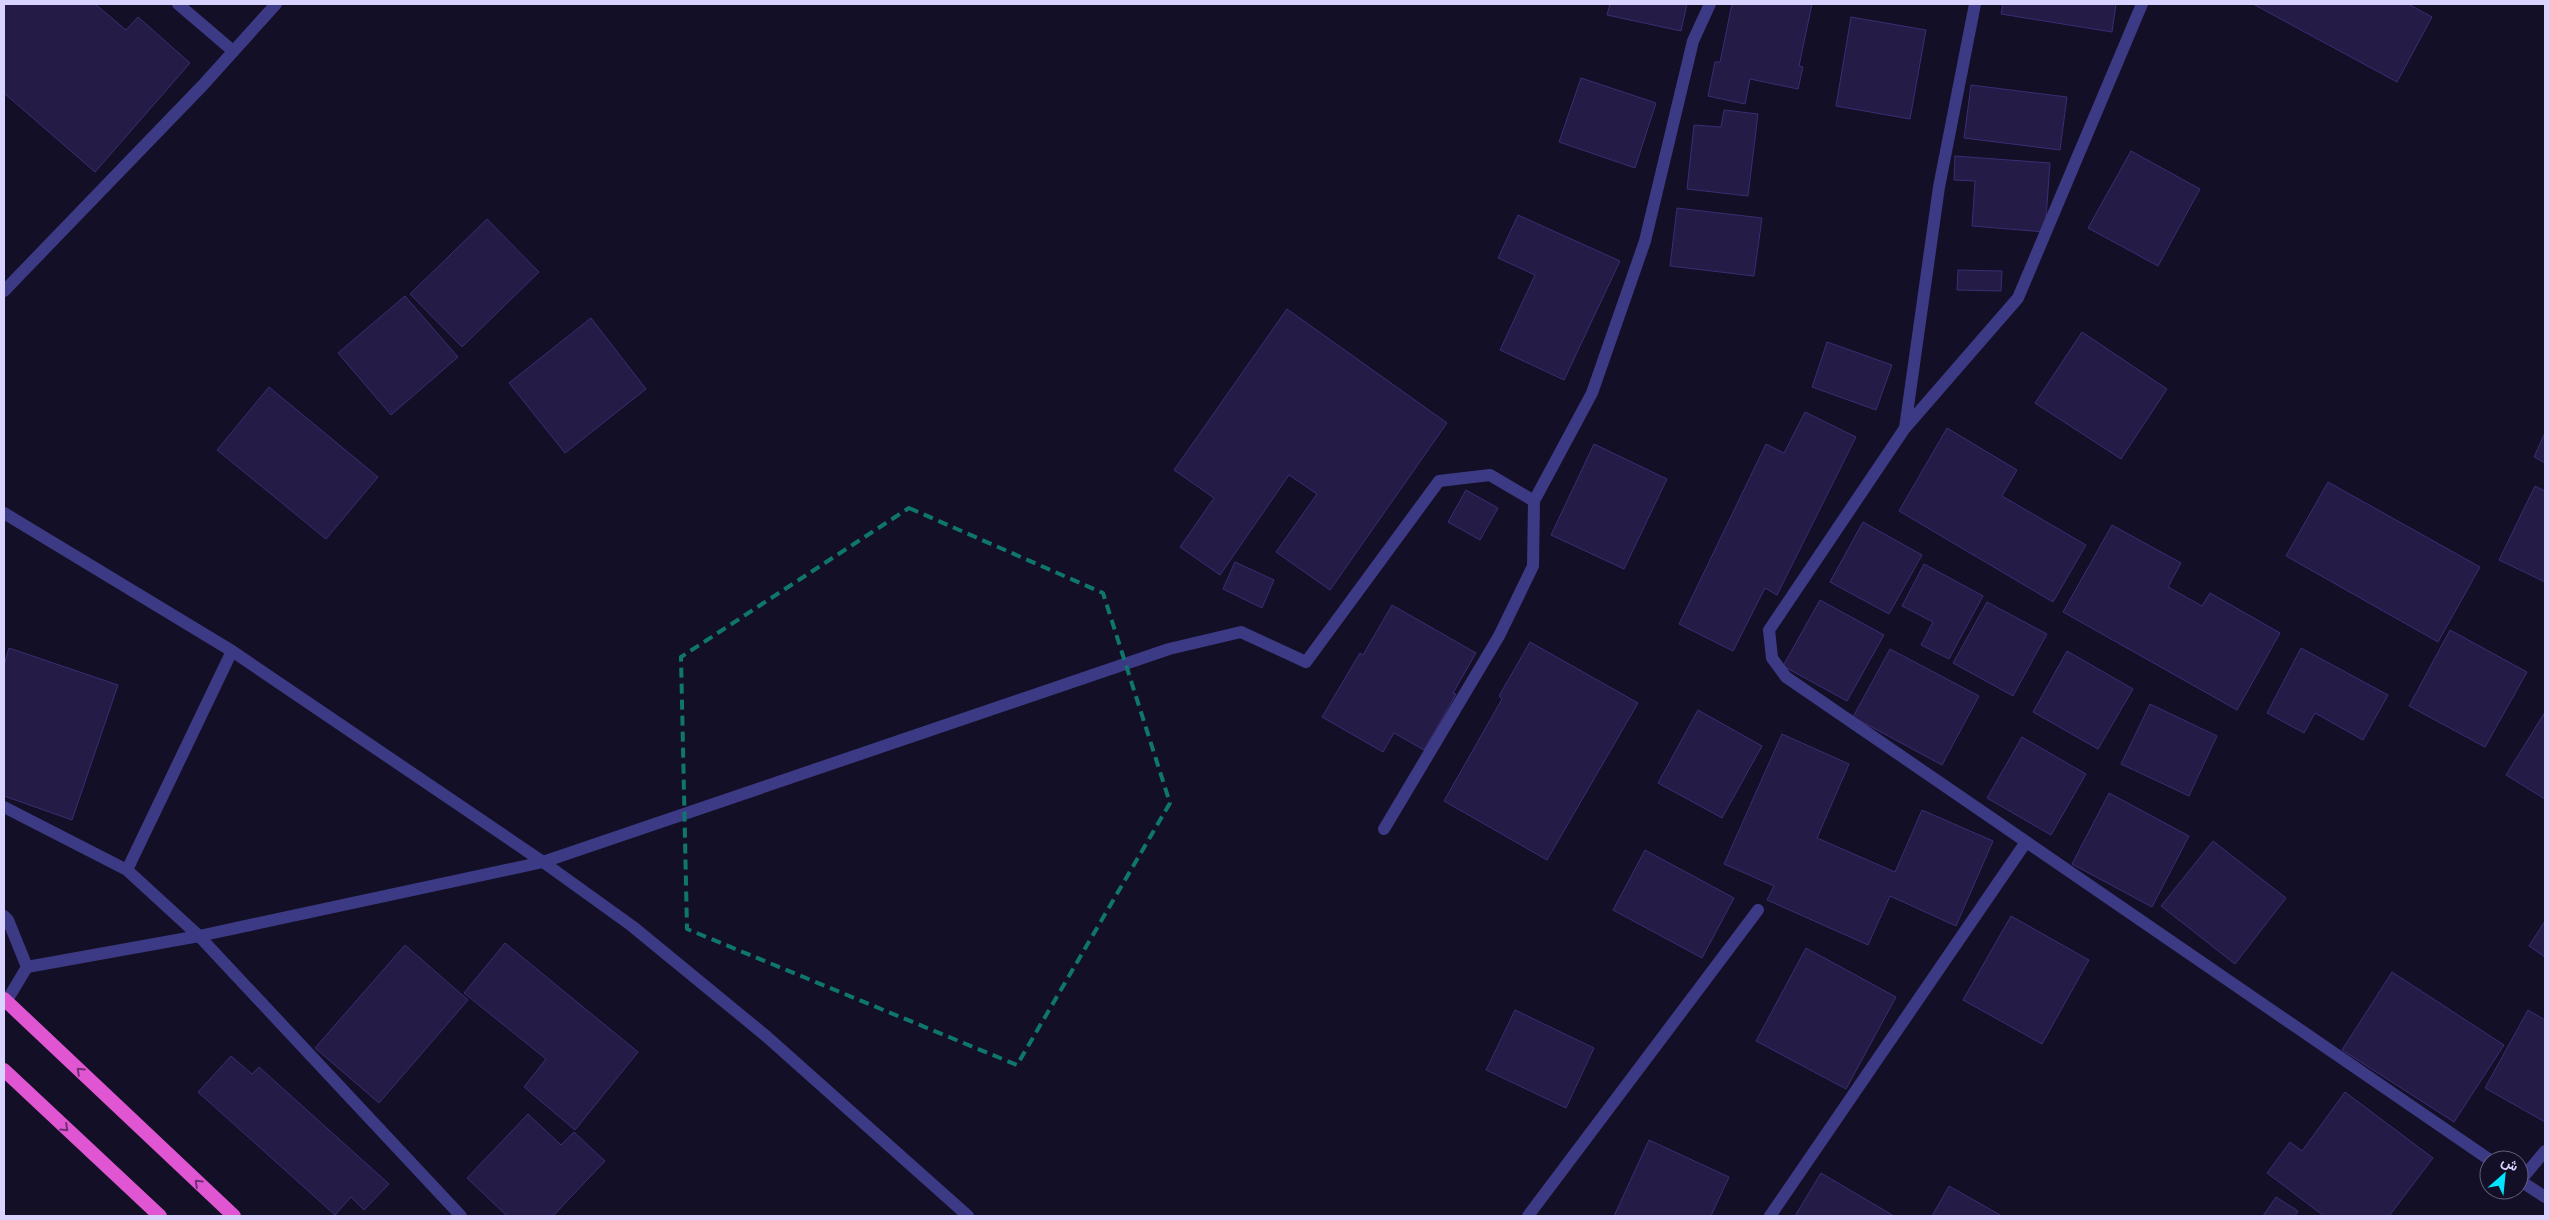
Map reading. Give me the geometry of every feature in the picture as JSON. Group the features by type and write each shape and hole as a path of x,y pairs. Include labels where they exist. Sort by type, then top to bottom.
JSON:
{"highway":[{"path":"5,1001 234,1216"},
{"path":"4,1070 160,1216"}],"street":[{"path":"178,4 233,51"},
{"path":"4,291 203,85 276,4"},
{"path":"1384,830 1499,636 1533,566 1534,501 1592,393 1645,241 1693,42 1710,4"},
{"path":"1905,428 1939,187 1975,4"},
{"path":"2142,4 2018,298 1905,428 1769,630 1772,658 1786,677 2479,1152"},
{"path":"5,1001 27,967 198,936 543,862 1169,649 1241,632 1306,662 1439,481 1490,475 1534,501"},
{"path":"4,513 232,651 543,862 632,926 766,1036 968,1216"},
{"path":"127,870 232,651"},
{"path":"4,807 127,870 198,936 461,1216"},
{"path":"1770,1216 2026,842"},
{"path":"1528,1216 1758,910"},
{"path":"4,916 27,967"},
{"path":"2529,1169 2545,1150"},
{"path":"2529,1186 2545,1197"}],"highlighted area":[{"path":"909,508 1103,593 1170,803 1017,1065 687,929 681,657"}],"building":[{"path":"4,4 95,4 126,30 138,17 190,63 95,172 4,93"},
{"path":"1610,4 1687,4 1681,31 1607,15"},
{"path":"1732,4 1812,4 1799,66 1803,67 1798,89 1750,79 1745,104 1708,96 1715,62 1720,62"},
{"path":"2003,4 2116,4 2112,32 2001,14"},
{"path":"2253,4 2408,4 2432,17 2397,82"},
{"path":"1851,17 1926,30 1910,119 1836,106"},
{"path":"1581,78 1656,103 1635,168 1559,142"},
{"path":"1971,85 2067,97 2060,150 1964,138"},
{"path":"1724,110 1758,114 1748,196 1687,189 1694,125 1721,127"},
{"path":"2131,151 2200,189 2158,266 2088,228"},
{"path":"1955,156 2050,163 2045,232 1972,226 1975,181 1954,180"},
{"path":"1677,208 1762,218 1754,276 1670,266"},
{"path":"1518,215 1620,261 1564,380 1500,350 1535,275 1498,258"},
{"path":"487,219 539,272 462,347 410,294"},
{"path":"1958,270 2002,271 2001,291 1957,290"},
{"path":"405,296 458,357 391,415 338,353"},
{"path":"1287,309 1447,423 1330,590 1276,552 1317,494 1289,475 1220,575 1180,547 1214,498 1174,470"},
{"path":"591,318 646,389 565,453 509,383"},
{"path":"2082,332 2167,389 2121,459 2035,403"},
{"path":"1827,342 1892,365 1876,410 1812,387"},
{"path":"269,387 378,477 326,539 217,450"},
{"path":"1805,412 1856,437 1777,595 1765,588 1733,651 1679,624 1766,444 1784,453"},
{"path":"1947,428 2017,470 2002,496 2086,545 2053,602 1899,511"},
{"path":"2545,433 2545,463 2534,457"},
{"path":"1594,444 1667,479 1624,569 1551,535"},
{"path":"2328,482 2480,567 2438,642 2286,556"},
{"path":"2535,486 2545,491 2545,582 2499,560"},
{"path":"1466,490 1498,508 1480,540 1448,522"},
{"path":"1863,522 1922,555 1889,614 1830,582"},
{"path":"2112,525 2181,563 2168,587 2202,606 2210,593 2280,633 2237,710 2063,612"},
{"path":"1235,562 1274,580 1262,608 1223,589"},
{"path":"1924,564 1983,596 1949,659 1921,645 1933,622 1902,606"},
{"path":"1820,600 1884,635 1847,701 1783,666"},
{"path":"1987,602 2047,634 2013,696 1953,663"},
{"path":"1392,605 1476,653 1453,693 1456,694 1424,750 1394,733 1383,752 1322,717 1360,653 1363,655"},
{"path":"2450,630 2527,672 2485,747 2409,706"},
{"path":"1530,642 1638,703 1547,860 1444,801 1502,699 1499,696"},
{"path":"9,648 118,685 72,820 4,796 4,665"},
{"path":"2301,648 2388,695 2363,740 2315,713 2304,733 2267,713"},
{"path":"1890,649 1979,696 1942,765 1853,717"},
{"path":"2067,651 2133,689 2098,749 2033,712"},
{"path":"2150,704 2217,736 2189,796 2121,764"},
{"path":"1698,710 1762,746 1722,818 1658,783"},
{"path":"2545,712 2545,799 2506,775"},
{"path":"1782,734 1849,764 1817,838 1895,872 1922,810 1993,841 1956,926 1890,896 1868,945 1767,900 1774,886 1724,864"},
{"path":"2022,737 2086,774 2051,835 1987,798"},
{"path":"2109,793 2189,836 2152,907 2072,864"},
{"path":"2213,841 2286,898 2235,964 2161,906"},
{"path":"1645,850 1734,898 1702,958 1613,910"},
{"path":"2011,916 2089,960 2042,1044 1963,1000"},
{"path":"2545,921 2545,957 2529,946"},
{"path":"505,943 638,1052 575,1130 524,1087 546,1059 464,993"},
{"path":"405,945 468,1000 379,1103 315,1048"},
{"path":"1806,948 1896,997 1846,1089 1756,1041"},
{"path":"2392,972 2504,1045 2454,1122 2342,1050"},
{"path":"1515,1010 1594,1048 1566,1108 1486,1070"},
{"path":"2528,1010 2545,1020 2545,1122 2485,1088"},
{"path":"231,1056 252,1074 259,1067 389,1184 364,1210 351,1197 335,1215 198,1092"},
{"path":"2345,1092 2433,1158 2389,1216 2324,1216 2267,1173 2290,1142 2302,1151"},
{"path":"528,1114 561,1145 574,1132 605,1161 553,1216 507,1216 467,1178"},
{"path":"1649,1140 1729,1177 1711,1216 1614,1216"},
{"path":"1821,1173 1894,1216 1795,1216"},
{"path":"1949,1186 2002,1216 1932,1216"},
{"path":"2276,1197 2298,1211 2295,1216 2263,1216"}]}
